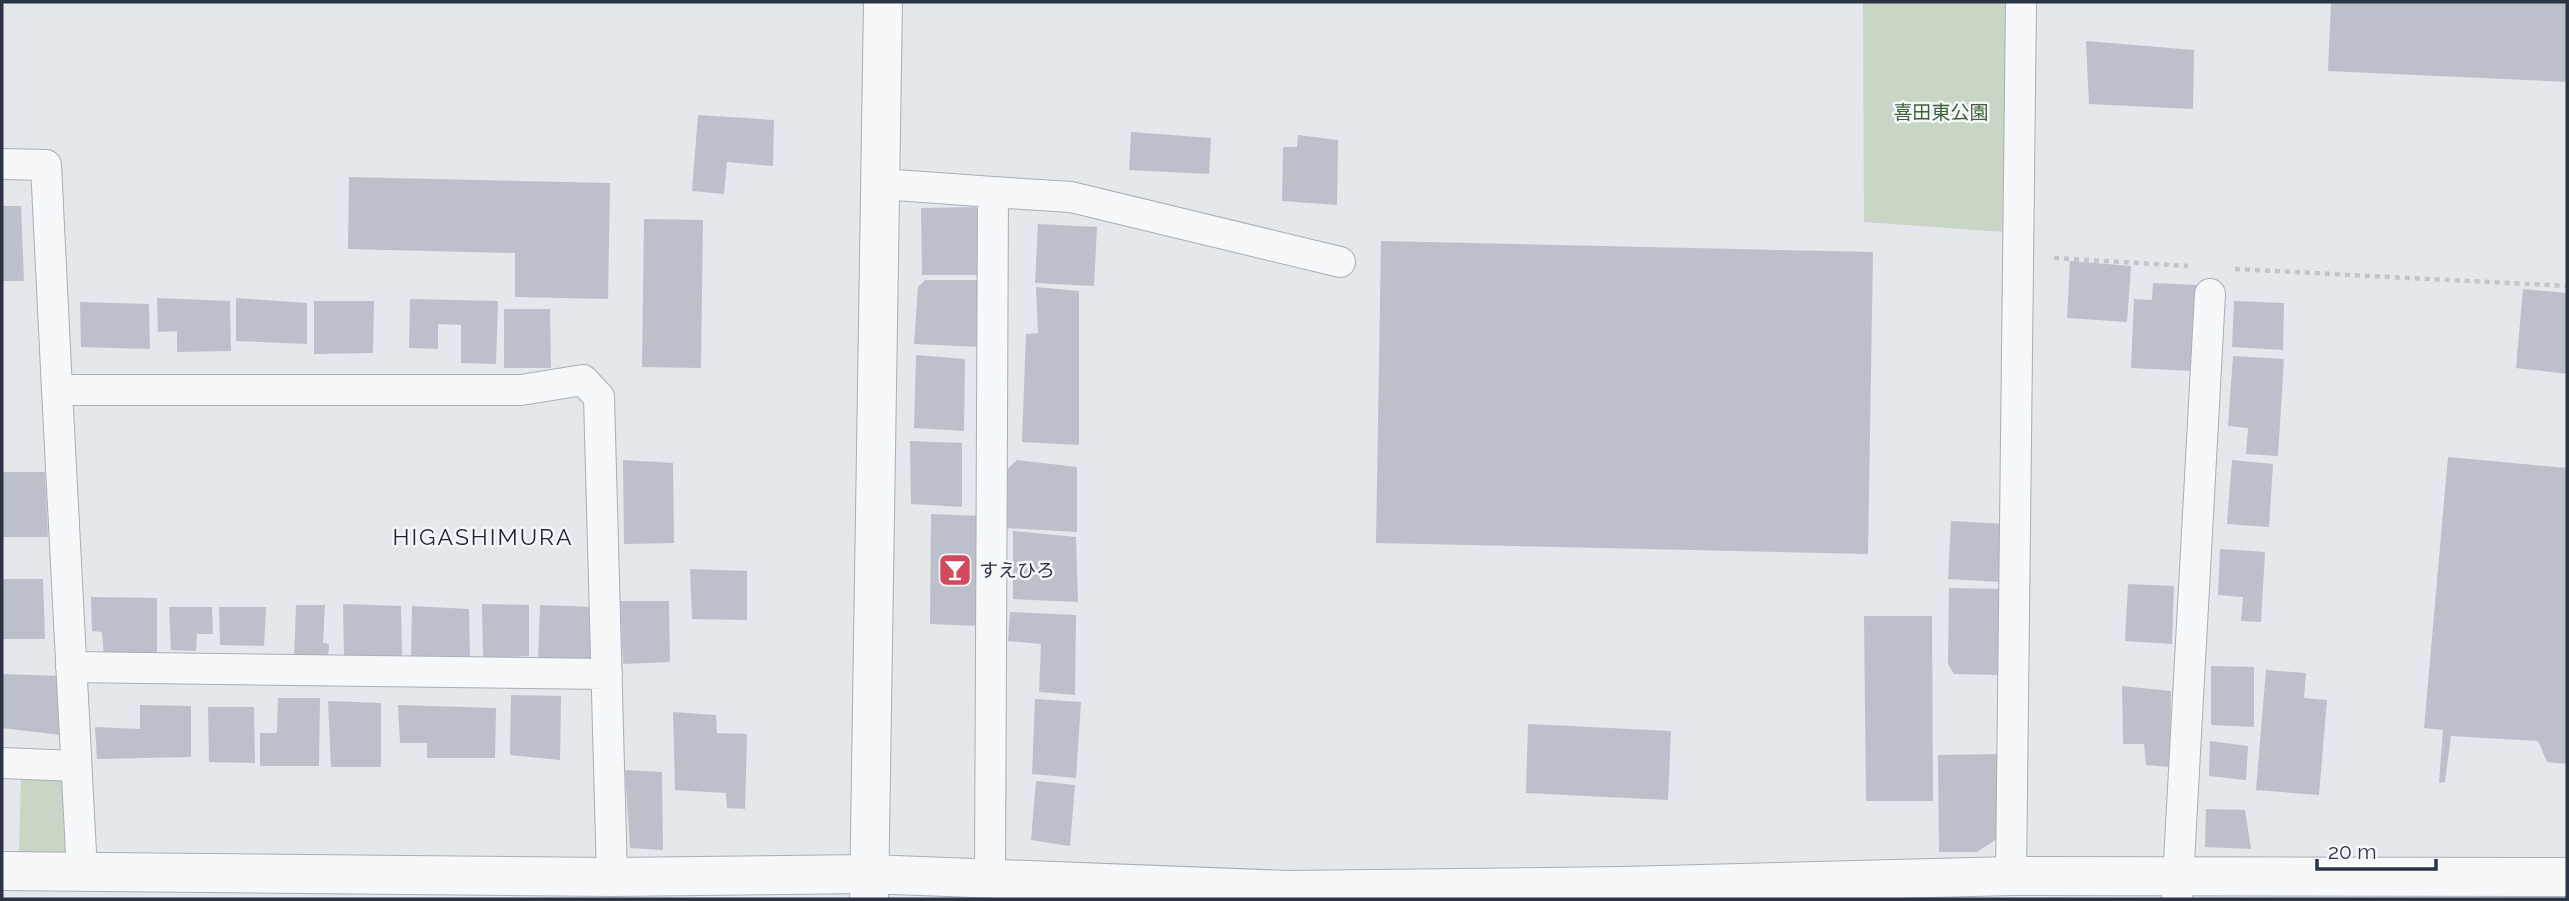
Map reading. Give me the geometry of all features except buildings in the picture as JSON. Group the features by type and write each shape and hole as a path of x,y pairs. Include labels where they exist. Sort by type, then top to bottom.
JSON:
{"street":[{"path":"869,887 883,2"},
{"path":"2011,876 2021,2"},
{"path":"2,164 46,165 82,872"},
{"path":"881,184 1071,197 1339,262"},
{"path":"990,879 993,192"},
{"path":"2177,888 2210,294"},
{"path":"57,390 521,390 583,380 599,397 612,877"},
{"path":"71,667 607,674"},
{"path":"2,763 76,766"},
{"path":"2,871 612,877 684,888 869,887 990,879 1327,894 2011,876 2177,888 2567,877"}],"path":[{"path":"2018,256 2199,267"},
{"path":"2227,268 2567,286"}],"green space":[{"name":"喜田東公園","path":"1863,2 2020,2 2018,233 1864,222"},
{"path":"21,769 71,770 74,857 19,857"}],"place":[{"name":"すえひろ","path":"955,570"}],"district":[{"name":"HIGASHIMURA","path":"483,536"}]}
